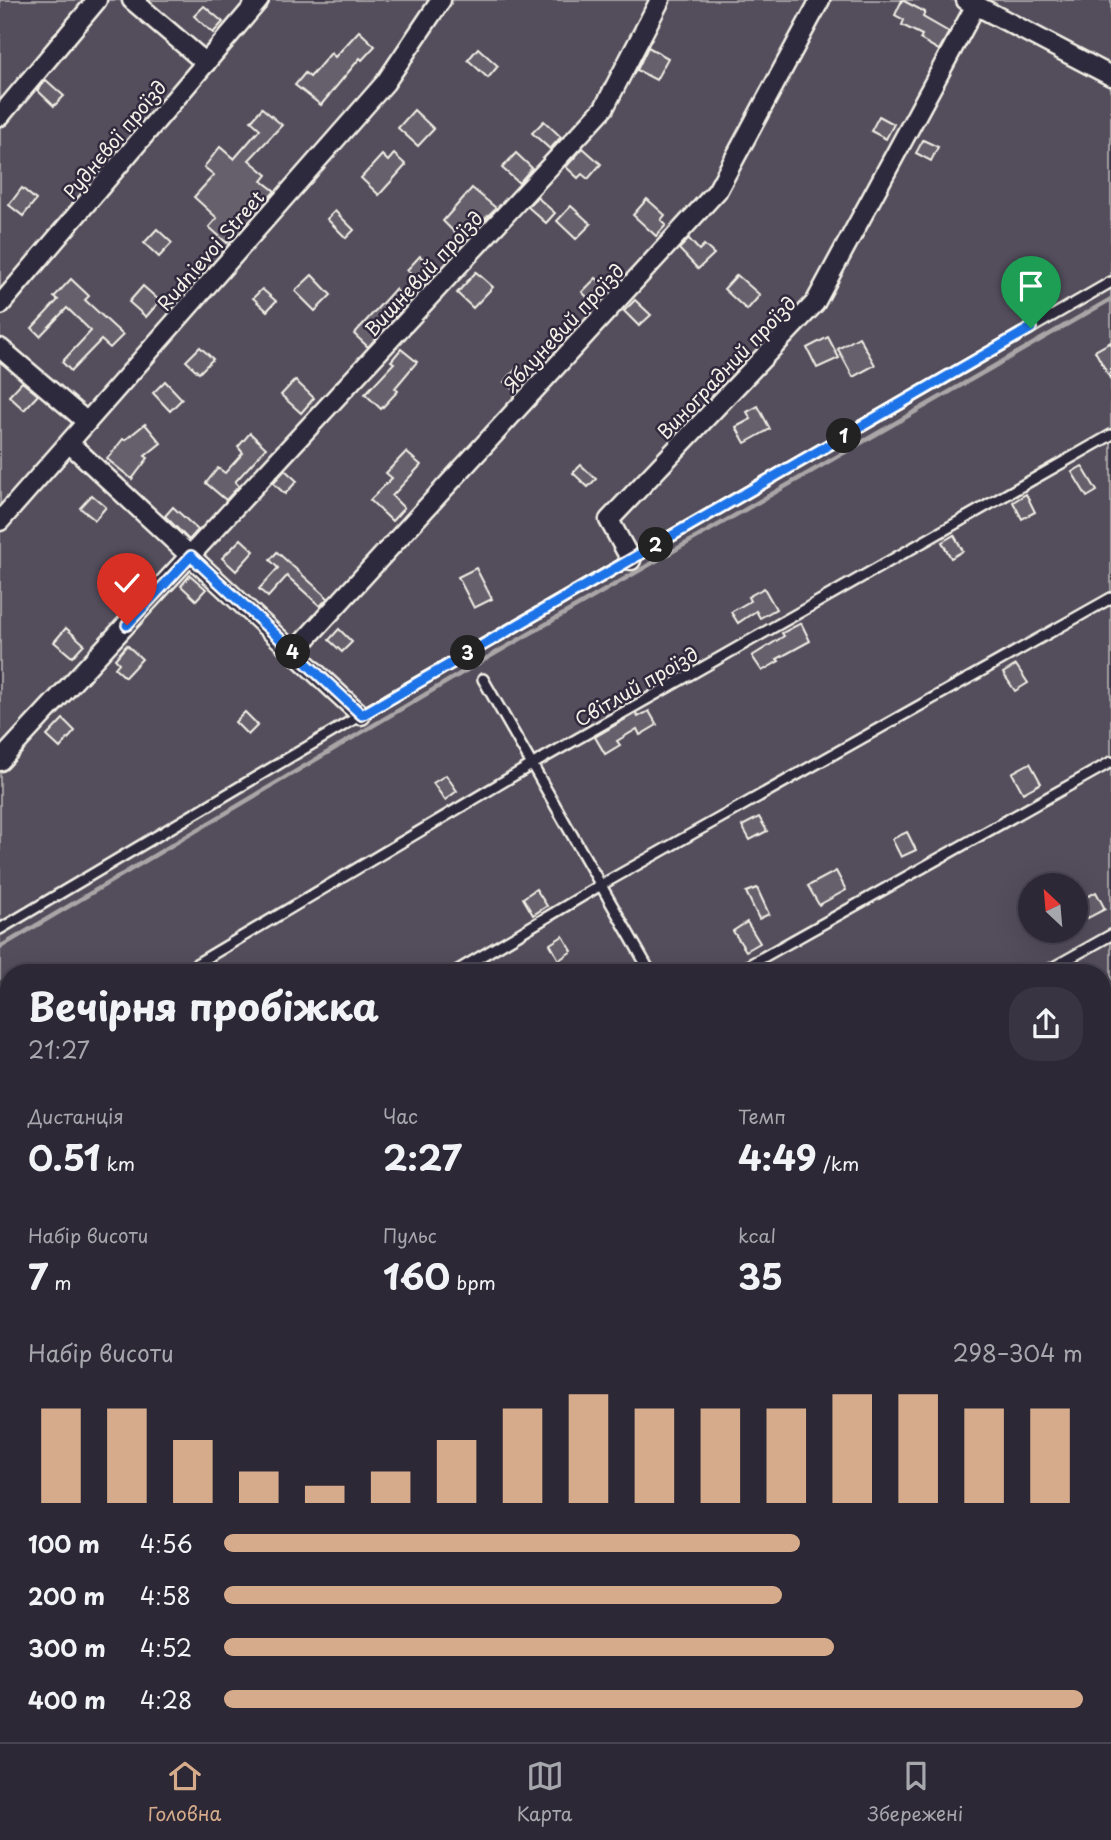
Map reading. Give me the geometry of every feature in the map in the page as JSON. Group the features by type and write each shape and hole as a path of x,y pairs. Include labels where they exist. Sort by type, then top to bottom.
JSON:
{"street":[{"path":"0,116 97,0"},
{"path":"132,0 206,63"},
{"name":"Руднєвої проїзд","path":"0,305 259,0"},
{"name":"Rudnievoi Street","path":"0,521 385,83 441,0"},
{"name":"Вишневий проїзд","path":"0,761 604,108 660,0"},
{"name":"Яблуневий проїзд","path":"294,652 717,191 820,0"},
{"path":"971,3 1111,76"},
{"name":"Виноградний проїзд","path":"631,560 609,520 815,303 971,3"},
{"path":"0,348 87,422"},
{"path":"69,443 362,715"}],"lane":[{"path":"0,929 362,715 1111,282"},
{"name":"Світлий проїзд","path":"196,964 533,764 1111,435"},
{"path":"468,964 601,886 1111,598"},
{"path":"483,679 646,964"},
{"path":"751,964 1111,762"},
{"path":"1059,964 1111,935"}],"shaded area":[{"path":"0,0 1111,0 1111,964 0,964"}],"building":[{"path":"902,0 925,12 923,17 949,32 939,50 920,39 922,35 902,25 904,20 895,15"},
{"path":"204,6 223,22 213,33 194,16"},
{"path":"359,31 375,46 362,60 360,58 321,105 295,85 305,73 310,77 331,53 335,57"},
{"path":"648,47 668,58 656,80 637,70"},
{"path":"478,48 498,66 488,78 468,60"},
{"path":"46,80 64,96 54,106 37,90"},
{"path":"262,108 282,125 249,160 267,175 262,181 275,191 266,201 257,194 228,228 235,234 227,243 209,227 217,218 194,197 214,175 204,167 220,147 234,159 260,129 251,121"},
{"path":"414,110 434,129 418,146 398,128"},
{"path":"879,116 894,124 886,139 871,131"},
{"path":"544,121 561,137 550,149 532,133"},
{"path":"923,140 938,147 931,161 916,153"},
{"path":"583,148 601,164 588,179 582,174 578,178 566,167"},
{"path":"516,153 532,168 519,183 502,168"},
{"path":"394,154 406,165 379,195 361,178 382,155 388,161"},
{"path":"22,188 36,200 23,216 9,205"},
{"path":"472,188 496,208 462,240 443,221"},
{"path":"537,197 555,213 546,223 528,207"},
{"path":"647,199 665,215 661,220 666,225 656,236 633,215"},
{"path":"571,206 591,224 576,239 557,221"},
{"path":"335,211 354,230 346,238 327,219"},
{"path":"157,229 172,243 159,257 144,243"},
{"path":"689,239 699,250 704,245 714,254 698,269 679,249"},
{"path":"420,256 437,272 424,286 407,270"},
{"path":"476,272 493,287 473,308 457,293"},
{"path":"312,275 331,295 315,311 295,291"},
{"path":"737,275 760,295 747,310 724,289"},
{"path":"596,278 610,291 596,306 582,292"},
{"path":"71,279 89,296 85,300 123,335 110,348 101,340 71,371 62,362 91,331 67,308 40,336 32,328 58,300 54,297"},
{"path":"143,286 160,301 146,317 129,302"},
{"path":"262,289 276,301 267,311 253,298"},
{"path":"395,289 409,303 395,318 390,313 374,330 379,335 368,347 354,334"},
{"path":"635,300 651,315 639,326 624,311"},
{"path":"828,337 839,358 817,368 807,348"},
{"path":"859,337 875,365 853,377 838,349"},
{"path":"1111,342 1111,380 1095,351"},
{"path":"200,347 213,359 199,373 186,361"},
{"path":"401,349 417,362 395,388 398,391 381,409 365,394 394,363 391,361"},
{"path":"517,368 529,379 519,390 504,382"},
{"path":"295,380 314,398 301,413 281,395"},
{"path":"165,381 182,399 170,411 153,393"},
{"path":"22,382 38,395 24,410 9,396"},
{"path":"758,406 770,429 745,443 736,427 751,419 747,412"},
{"path":"145,424 161,443 145,456 148,458 132,479 107,459 123,439"},
{"path":"250,433 266,448 235,482 239,486 226,500 206,483 218,468 225,473 243,453 238,447"},
{"path":"406,452 421,465 392,496 404,508 392,521 370,500 392,478 386,473"},
{"path":"581,465 596,479 588,487 573,473"},
{"path":"1082,466 1097,491 1087,497 1072,472"},
{"path":"285,470 297,481 285,494 273,483"},
{"path":"1026,494 1035,512 1022,519 1013,502"},
{"path":"92,495 106,507 95,520 80,508"},
{"path":"173,507 198,530 189,540 165,516"},
{"path":"954,535 963,551 951,558 942,542"},
{"path":"241,539 254,551 236,571 222,558"},
{"path":"277,552 328,598 320,606 287,576 268,597 259,589 278,568 270,560"},
{"path":"476,568 492,599 474,608 458,577"},
{"path":"190,575 206,589 196,600 181,586"},
{"path":"764,588 776,609 760,618 756,611 738,623 731,612 750,601 748,597"},
{"path":"801,623 810,641 777,659 779,661 762,671 752,656 784,636 782,633"},
{"path":"66,628 84,644 72,657 54,642"},
{"path":"339,629 352,642 342,652 329,640"},
{"path":"127,645 142,659 125,677 115,668 119,663 115,659"},
{"path":"1016,665 1028,683 1015,691 1003,673"},
{"path":"649,711 657,725 640,735 637,729 617,741 620,745 605,754 595,737 636,713 638,717"},
{"path":"245,712 258,725 248,735 235,722"},
{"path":"63,719 75,731 60,748 47,736"},
{"path":"1030,763 1041,783 1023,793 1012,773"},
{"path":"446,775 457,791 445,800 433,783"},
{"path":"759,817 767,831 750,840 742,826"},
{"path":"907,832 916,850 901,857 892,839"},
{"path":"836,871 846,890 819,905 808,886"},
{"path":"757,888 769,914 759,919 746,892"},
{"path":"536,889 547,906 533,915 523,898"},
{"path":"1096,892 1105,909 1088,918 1088,896"},
{"path":"747,922 760,943 746,951 733,931"},
{"path":"563,936 572,951 559,960 550,944"}],"waterway":[{"path":"0,947 475,665 1111,299"}],"route":[{"path":"127,625 191,556 362,715 1031,328"}]}
